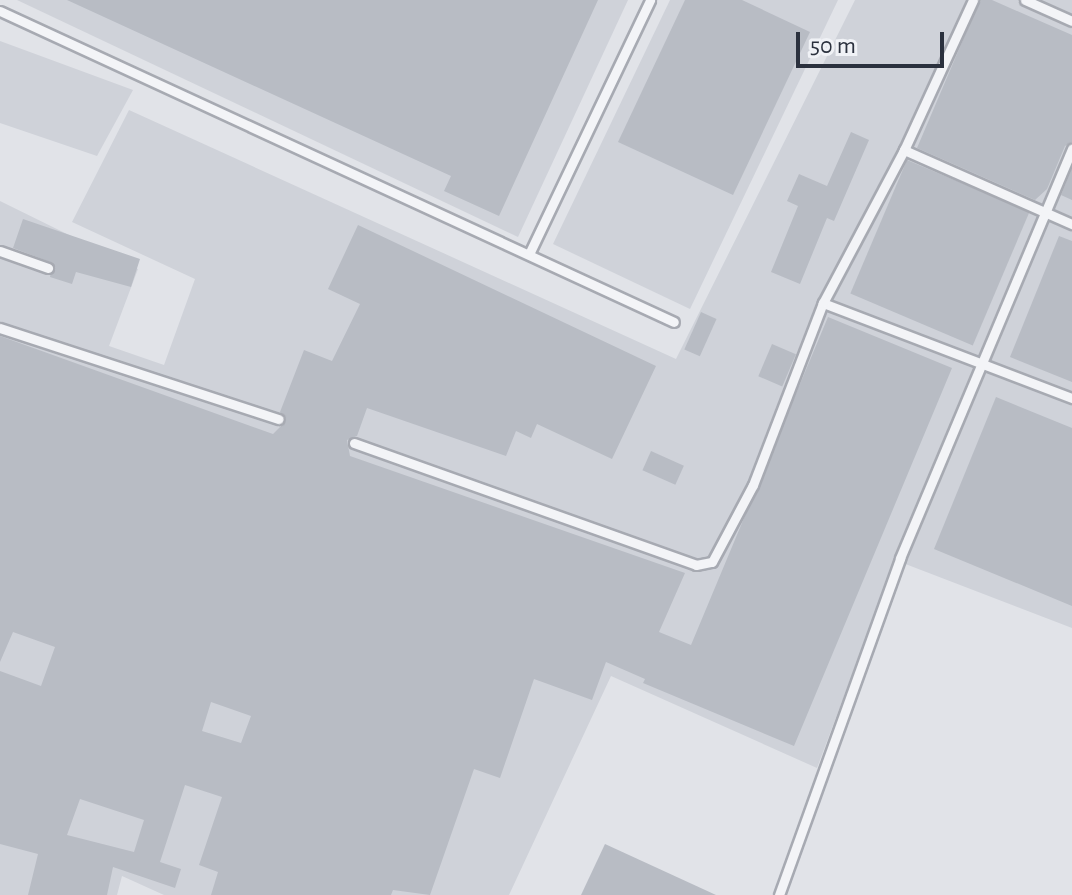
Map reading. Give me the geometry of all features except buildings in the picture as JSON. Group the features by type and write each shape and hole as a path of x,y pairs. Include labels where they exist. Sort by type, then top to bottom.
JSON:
{"lane":[{"path":"530,252 650,0"},
{"path":"354,443 705,565 712,562 753,485 823,303 904,150 973,0"},
{"path":"1025,0 1072,21"},
{"path":"0,11 530,252 674,322"},
{"path":"779,895 900,558 1072,149"},
{"path":"904,150 1072,224"},
{"path":"0,251 48,268"},
{"path":"823,303 1072,398"},
{"path":"0,328 278,419"}],"shaded area":[{"path":"17,0 628,0 518,237"},
{"path":"670,0 838,0 690,309 553,244"},
{"path":"855,0 1072,0 1072,628 895,560 817,768 611,676 509,895 164,895 122,876 117,895 0,895 0,201 138,269 109,346 164,365 195,279 72,222 129,110 676,359"},
{"path":"0,41 133,90 97,156 0,123"}]}
